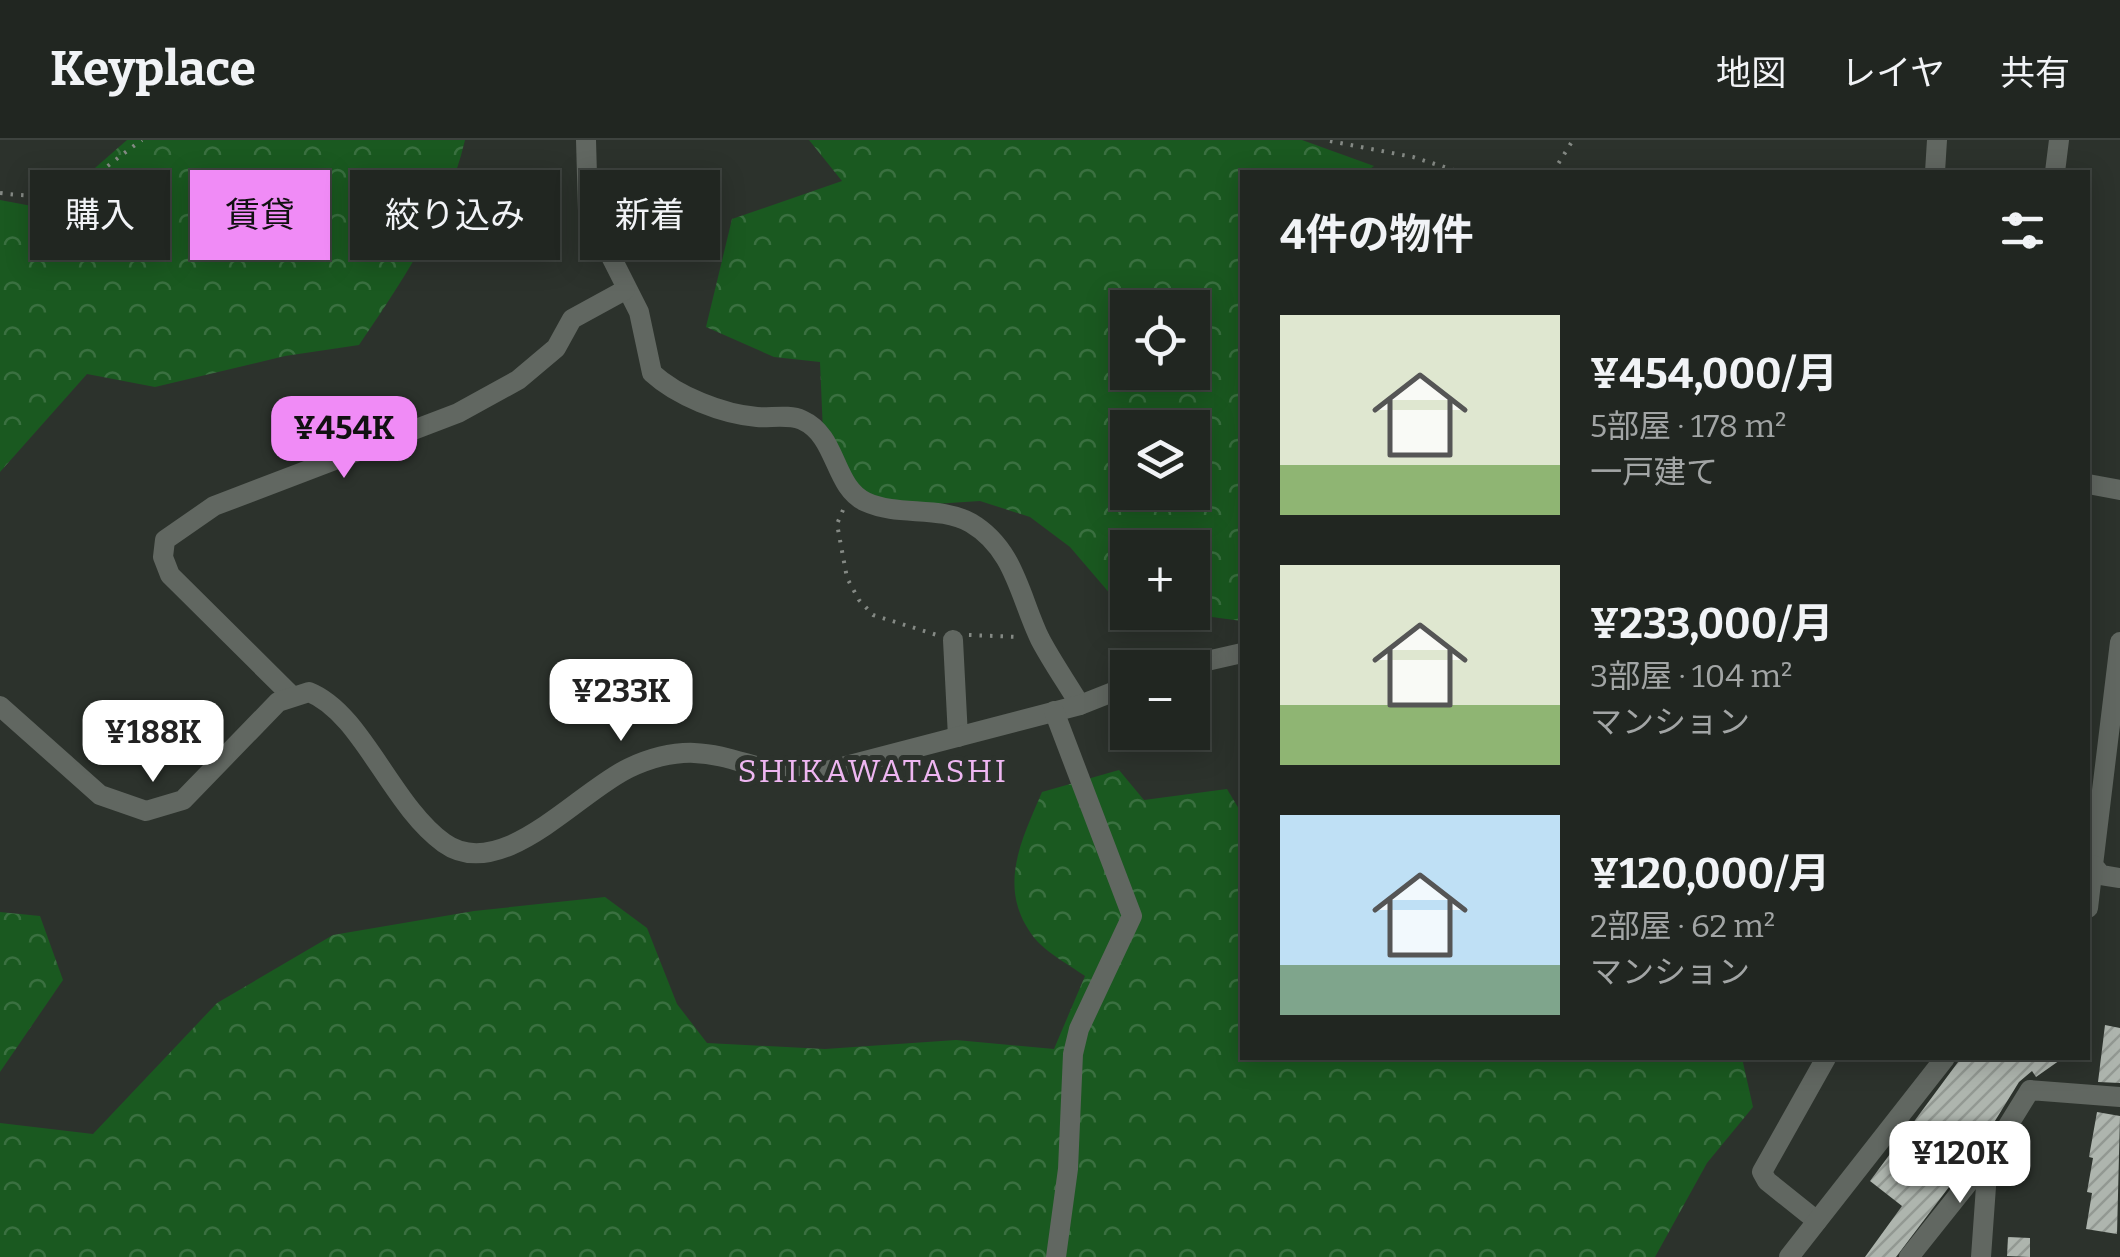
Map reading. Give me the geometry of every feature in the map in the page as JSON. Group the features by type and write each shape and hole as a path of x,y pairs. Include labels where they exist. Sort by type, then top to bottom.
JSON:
{"street":[{"path":"586,140 588,211 625,290 640,312 652,373 665,385 752,417 799,418 819,430 846,482 864,502 940,513 972,524 1004,555 1020,582 1040,638 1080,705"},
{"path":"1935,170 1937,140"},
{"path":"2055,170 2059,140"},
{"path":"291,695 170,575 163,556 165,540 214,506 473,404 518,380 556,348 572,318 625,290"},
{"path":"2090,484 2120,490"},
{"path":"952,640 958,736"},
{"path":"2090,886 2096,754 2120,642"},
{"path":"1210,660 1240,653"},
{"path":"0,706 100,796 146,811 183,800 254,723 291,695 309,692 339,710 411,815 448,846 487,856 508,849 605,780 668,754 727,754 799,775 1080,705 1110,693"},
{"path":"1054,711 1132,916 1079,1029 1073,1054 1068,1170 1056,1257"},
{"path":"2092,865 2101,875 2120,878"},
{"path":"1817,1221 1767,1181 1762,1172 1825,1060"},
{"path":"1789,1257 1943,1060"},
{"path":"1909,1257 1988,1158 2030,1090 2120,1097"},
{"path":"1981,1257 1988,1158"}],"path":[{"path":"0,193 36,198 72,192 142,140"},
{"path":"1555,170 1573,140"},
{"path":"1330,141 1453,170"},
{"path":"839,502 845,514 837,524 847,578 859,600 874,615 952,640 977,634 1040,638"}],"green space":[{"path":"127,140 465,140 456,170 350,170 350,260 414,260 359,345 285,356 155,387 87,374 0,472 0,200 30,206 30,260 170,260 170,170 93,170"},
{"path":"809,140 1302,140 1374,166 1369,170 1240,170 1240,621 1210,617 1210,530 1110,530 1110,594 1070,547 1030,517 980,501 903,506 842,493 824,456 820,362 774,357 706,327 732,219 842,181"},
{"path":"1119,770 1144,800 1227,789 1240,811 1240,1060 1742,1060 1753,1107 1707,1163 1655,1257 0,1257 0,1123 93,1134 217,1003 333,935 474,911 605,897 647,928 677,1004 707,1043 825,1049 956,1040 1054,1049 1085,976 1035,939 1016,897 1016,862 1042,792"},
{"path":"0,912 40,916 63,980 0,1072"}],"building":[{"path":"2105,1025 2120,1028 2120,1083 2098,1082"},
{"path":"1960,1060 2060,1060 2036,1077 2032,1071 2019,1082 1977,1150 1896,1257 1865,1257 1902,1206 1870,1181"},
{"path":"2097,1112 2120,1116 2117,1234 2086,1229 2092,1193 2087,1192 2093,1158 2089,1157"},
{"path":"2008,1237 2030,1238 2030,1257 2007,1256"}],"district":[{"name":"SHIKAWATASHI","path":"873,771"}]}
